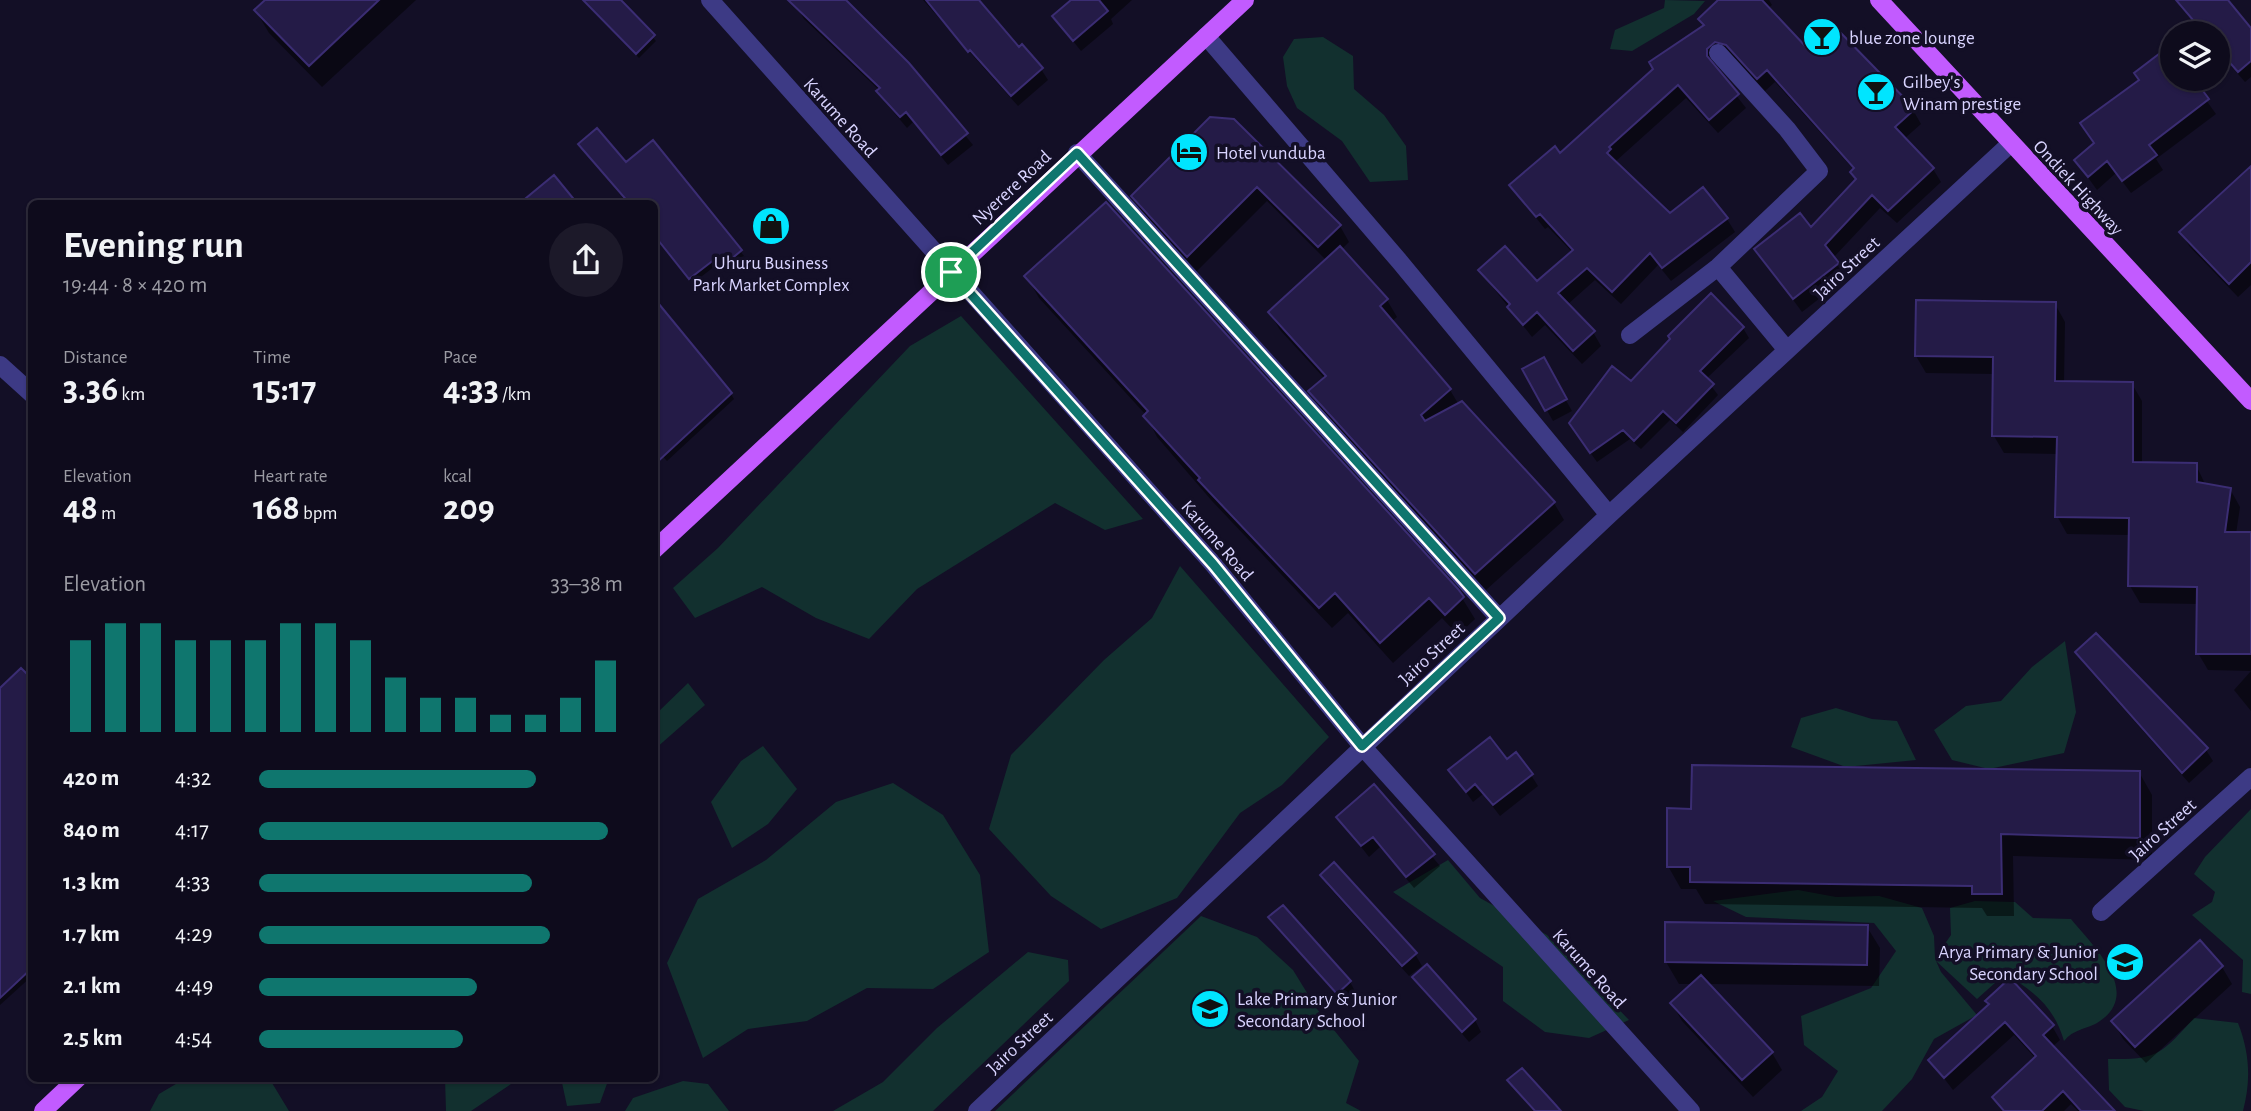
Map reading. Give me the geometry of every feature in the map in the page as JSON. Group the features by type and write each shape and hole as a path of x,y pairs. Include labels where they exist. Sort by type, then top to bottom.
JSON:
{"main road":[{"name":"Nyerere Road","path":"658,546 1077,153 1245,0"},
{"name":"Ondiek Highway","path":"1879,0 2251,401"},
{"path":"43,1111 74,1082"}],"street":[{"name":"Karume Road","path":"709,0 1213,564 1362,746 1691,1111"},
{"path":"1206,36 1400,262 1609,514"},
{"path":"1630,335 1718,267 1819,171 1787,129 1718,53"},
{"name":"Jairo Street","path":"977,1111 1609,514 2010,144"},
{"path":"1077,153 1499,618"},
{"path":"1718,267 1787,350"},
{"path":"0,365 28,390"},
{"name":"Jairo Street","path":"2101,912 2251,777"}],"green space":[{"path":"1665,0 1705,1 1694,14 1632,51 1610,49 1615,30 1664,8"},
{"path":"1323,37 1353,56 1354,89 1384,115 1406,146 1408,180 1370,182 1342,141 1297,108 1287,86 1283,57 1294,39"},
{"path":"961,316 1143,519 1105,530 1055,503 917,589 869,639 816,618 762,587 695,618 673,588 718,548 910,346"},
{"path":"1180,566 1329,737 1282,785 1240,813 1177,898 1101,929 1051,896 989,829 1011,755 1104,660 1152,618"},
{"path":"2065,641 2076,712 2064,753 1989,769 1952,760 1934,730 1966,706 2001,701 2032,667"},
{"path":"688,683 705,705 658,746 658,712"},
{"path":"1836,708 1872,719 1897,721 1916,760 1846,767 1791,747 1801,718"},
{"path":"763,746 797,789 768,824 732,848 711,802 741,761"},
{"path":"893,783 943,815 980,875 989,952 933,989 867,988 807,1021 748,1029 703,1058 667,963 698,899 766,860 836,802"},
{"path":"2251,809 2251,994 2242,992 2243,960 2192,915 2212,902 2215,892 2194,874 2205,857"},
{"path":"1448,860 1480,898 1547,935 1629,1020 1589,1038 1545,1032 1503,1001 1503,967 1393,892"},
{"path":"1798,890 1836,897 1879,896 1922,908 1934,936 1935,958 1951,935 1950,908 1975,901 2015,902 2033,918 2071,919 2111,971 2116,985 2116,999 2110,1011 2097,1023 2075,1032 2064,1041 2055,1019 2042,1001 2005,974 1977,999 1936,961 1941,972 1977,1015 1934,1039 1912,1079 1882,1111 1801,1111 1822,1097 1838,1071 1804,1045 1801,1016 1871,988 1896,951 1874,923 1746,917 1713,901"},
{"name":"Lake Primary & Junior Secondary School","path":"1201,916 1257,937 1293,970 1317,1009 1359,1061 1346,1103 1361,1111 995,1111"},
{"path":"1028,952 1068,960 1069,981 933,1111 833,1111 883,1082 937,1028"},
{"path":"2194,1018 2238,1023 2248,1067 2243,1111 2144,1111 2125,1107 2109,1090 2108,1059 2138,1058 2157,1052 2174,1040"},
{"path":"683,1081 708,1084 729,1111 625,1111 633,1098"},
{"path":"179,1082 271,1082 289,1111 150,1111 159,1094"},
{"path":"445,1082 514,1082 471,1111 446,1111"},
{"path":"562,1082 608,1082 600,1103 567,1106"}],"building":[{"path":"265,0 379,0 309,66 254,10"},
{"path":"583,0 621,0 655,35 636,54"},
{"path":"788,0 846,0 909,63 968,133 941,155 906,112 900,117 876,91 880,88"},
{"path":"926,0 979,0 1019,47 1022,44 1043,68 1011,96 970,50 968,52"},
{"path":"1071,0 1099,0 1108,11 1073,41 1052,16"},
{"path":"1718,0 1762,0 1809,50 1835,27 1915,109 1895,127 1934,168 1888,211 1872,195 1825,245 1839,263 1793,299 1754,249 1800,213 1811,227 1856,179 1850,172 1854,168 1767,70 1757,79 1726,45 1715,42 1707,49 1707,56 1739,94 1709,120 1678,85 1609,147 1611,149 1607,153 1670,213 1703,187 1728,218 1662,268 1650,253 1612,292 1587,268 1558,293 1595,331 1573,351 1537,312 1523,325 1507,307 1510,304 1478,270 1505,246 1537,281 1573,250 1540,214 1536,217 1509,185 1555,146 1560,153 1653,69 1649,62 1704,25 1698,19"},
{"path":"2176,0 2228,0 2251,28 2251,61 2238,72 2230,63 2230,21 2194,21"},
{"path":"2160,53 2160,91 2203,91 2209,99 2149,145 2157,155 2122,181 2107,161 2088,177 2074,160 2094,143 2080,123 2139,80 2134,73"},
{"path":"1210,117 1234,119 1341,225 1318,247 1257,187 1187,257 1131,196"},
{"path":"597,128 626,162 653,140 742,250 722,267 715,259 689,279 658,240 658,200 626,200 578,144"},
{"path":"2251,166 2251,262 2229,284 2179,232"},
{"path":"554,175 575,200 524,200"},
{"path":"1106,202 1458,589 1464,597 1445,615 1429,598 1380,643 1335,593 1319,608 1198,480 1200,478 1143,416 1148,411 1024,276"},
{"path":"1340,246 1388,299 1380,306 1451,389 1421,415 1425,421 1462,401 1555,502 1475,574 1308,391 1326,376 1268,312"},
{"path":"1711,293 1744,327 1700,371 1714,384 1676,423 1663,411 1634,441 1623,430 1590,453 1569,423 1612,366 1631,381 1670,339 1668,336"},
{"path":"1916,300 2056,302 2055,381 2133,382 2133,462 2197,463 2197,482 2231,488 2225,532 2251,532 2251,654 2196,654 2197,587 2128,586 2129,518 2055,517 2057,437 1992,436 1993,357 1915,356"},
{"path":"658,303 732,393 658,461"},
{"path":"1544,357 1567,399 1545,411 1522,369"},
{"path":"2096,633 2208,748 2182,773 2075,652"},
{"path":"21,668 28,675 28,972 0,998 0,688"},
{"path":"1490,737 1507,759 1516,752 1533,774 1493,805 1475,784 1466,792 1448,770"},
{"path":"1692,765 2140,771 2140,838 2001,834 2002,894 1972,894 1972,886 1690,882 1690,867 1667,867 1667,808 1691,809"},
{"path":"1374,784 1435,854 1406,877 1373,837 1361,846 1336,817"},
{"path":"1334,862 1417,953 1402,966 1320,875"},
{"path":"1283,905 1351,981 1337,994 1268,917"},
{"path":"1665,922 1868,925 1867,965 1665,962"},
{"path":"2200,940 2223,966 2135,1047 2111,1021"},
{"path":"1427,964 1476,1019 1462,1032 1412,977"},
{"path":"1701,975 1773,1052 1742,1080 1670,1003"},
{"path":"2010,978 2054,1025 2043,1035 2115,1111 2081,1111 2063,1091 2042,1111 2004,1111 1992,1097 2036,1056 2005,1022 1944,1078 1928,1060 1989,1004 1985,1001"},
{"path":"1522,1068 1561,1111 1535,1111 1507,1080"}],"place":[{"name":"blue zone lounge","path":"1822,37"},
{"name":"Gilbey's Winam prestige","path":"1876,92"},
{"name":"Hotel vunduba","path":"1189,152"},
{"name":"Uhuru Business Park Market Complex","path":"771,226"},
{"name":"Arya Primary & Junior Secondary School","path":"2125,962"},
{"name":"Lake Primary & Junior Secondary School","path":"1210,1009"}],"route":[{"path":"1077,153 1397,502 1499,618 1362,746 1213,564 951,272 1077,153"}]}
